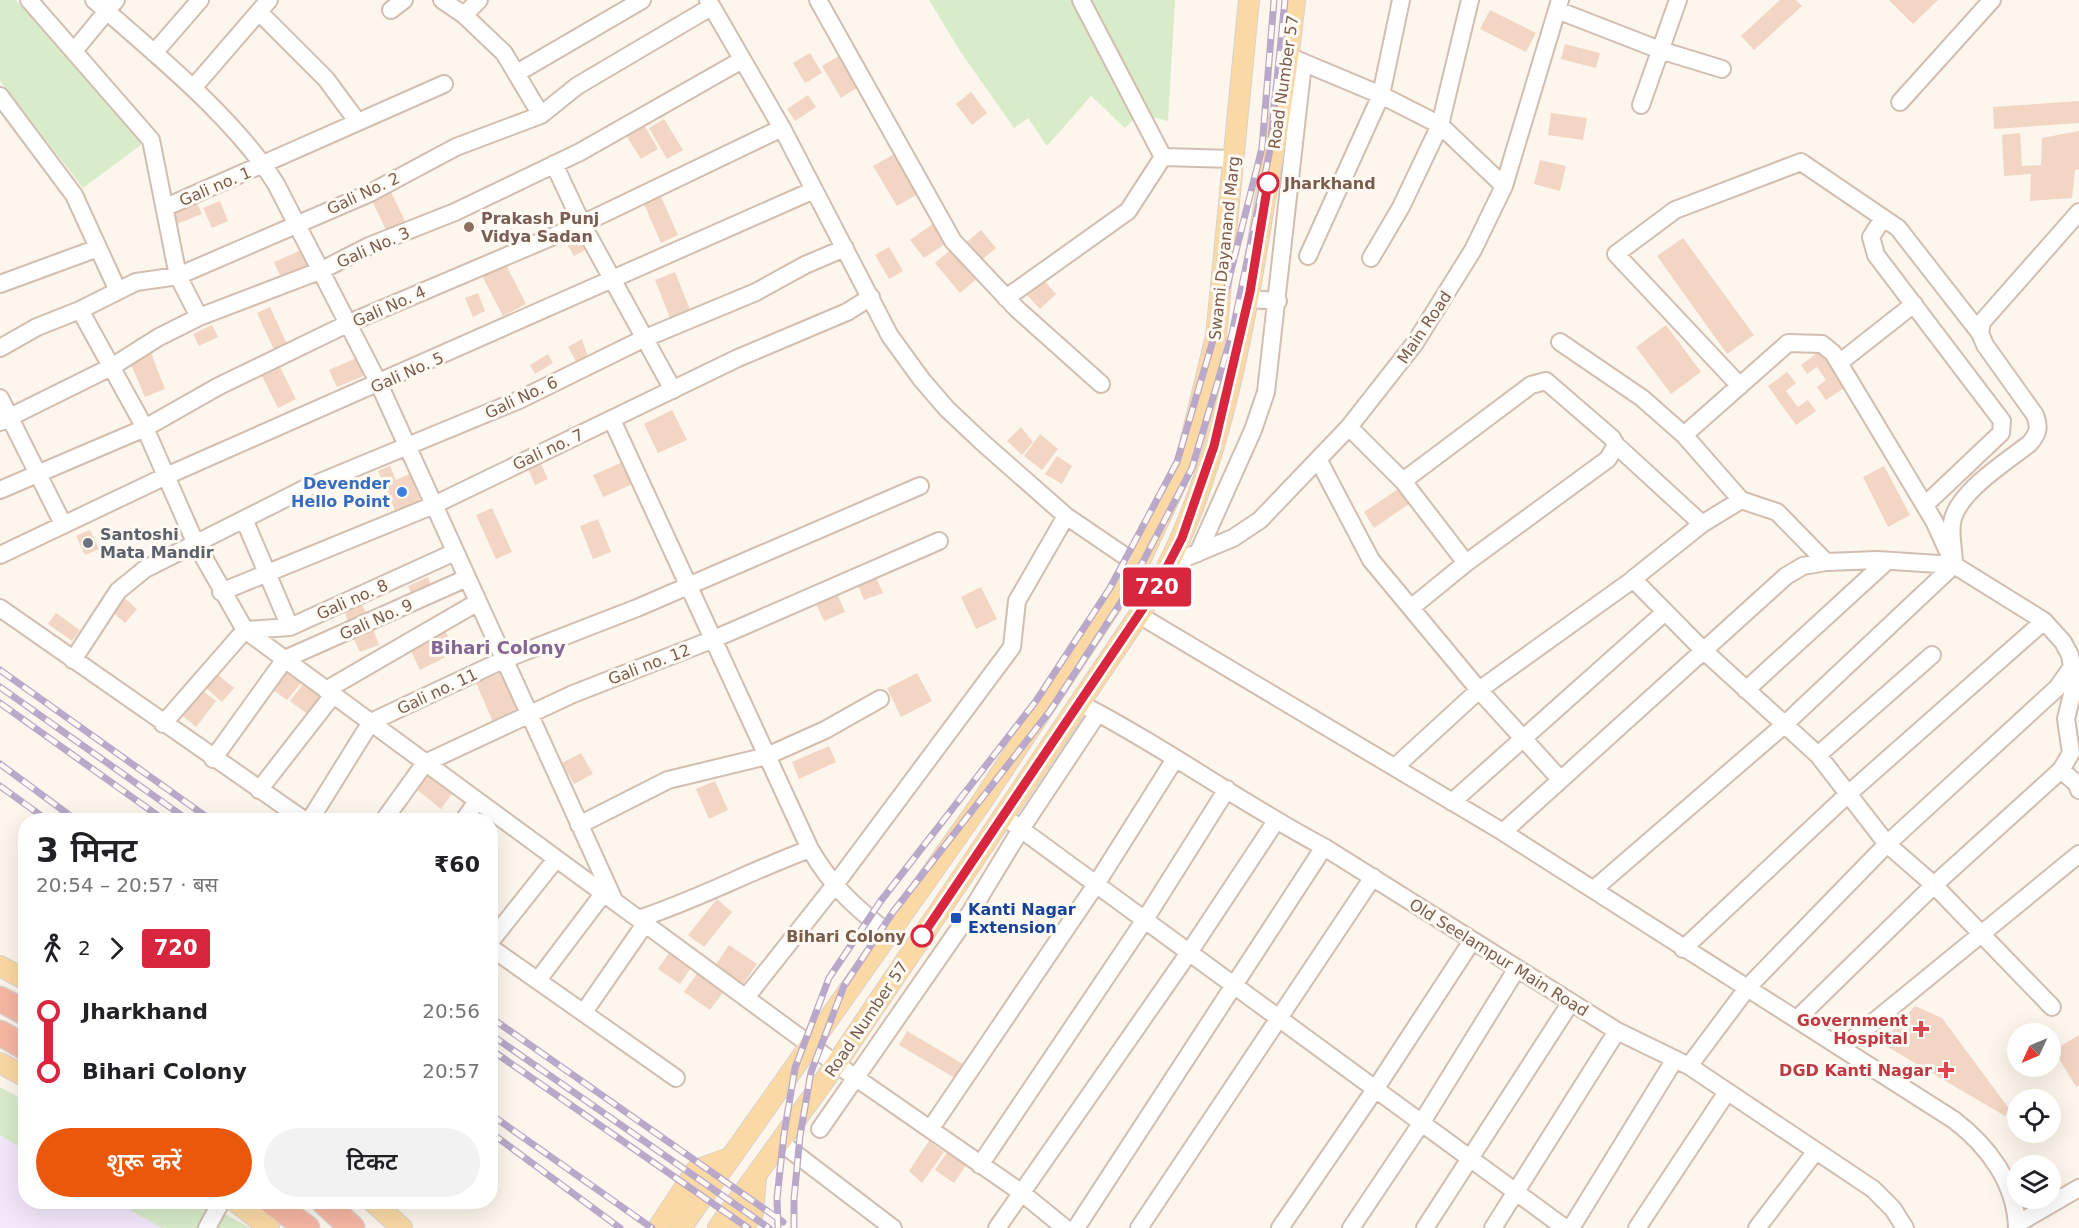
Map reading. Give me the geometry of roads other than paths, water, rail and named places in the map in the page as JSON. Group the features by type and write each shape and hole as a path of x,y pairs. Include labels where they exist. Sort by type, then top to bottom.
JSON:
{"highway":[{"path":"0,999 18,1009"},
{"path":"0,1032 18,1043"},
{"path":"281,1209 307,1228"},
{"path":"332,1209 352,1228"}],"main road":[{"name":"Swami Dayanand Marg","path":"1104,616 1138,565 1185,464 1216,336 1249,0"},
{"name":"Road Number 57","path":"718,1228 836,1064 1139,615 1182,538 1214,446 1248,299 1296,60 1295,0"},
{"name":"Road Number 57","path":"681,1228 967,824 1104,616"},
{"path":"0,966 18,976"},
{"path":"0,1063 18,1073"},
{"path":"658,1228 696,1170 729,1158"},
{"path":"741,1228 753,1214 757,1175"},
{"path":"245,1209 269,1228"},
{"path":"381,1209 402,1228"}],"street":[{"path":"29,0 151,140 178,276 199,317"},
{"path":"154,53 200,0"},
{"path":"442,0 464,15 504,53 541,115"},
{"path":"464,15 479,0"},
{"path":"517,73 642,0"},
{"path":"818,0 953,241 1006,298 1101,384"},
{"path":"1081,0 1162,157"},
{"path":"1308,256 1382,95 1401,0"},
{"path":"1371,258 1401,207 1440,124 1470,0"},
{"path":"1641,105 1678,0"},
{"path":"1900,102 1992,0"},
{"path":"74,51 105,4 193,88 264,165 294,224 322,270 379,384 579,825 609,899"},
{"path":"710,4 782,128 890,336 947,409 1066,516 1138,565"},
{"name":"Gali No. 2","path":"0,348 37,327 80,310 136,282 178,276 370,193 456,147 541,115 577,86 710,4"},
{"path":"1558,5 1660,50 1722,69"},
{"name":"Main Road","path":"1168,565 1233,538 1260,520 1349,427 1415,343 1473,250 1504,186 1558,5"},
{"path":"193,88 264,6 326,79 357,121"},
{"name":"Gali No. 3","path":"5,420 113,366 159,337 199,317 322,270 369,246 455,212 554,164 742,60"},
{"path":"1198,553 1253,430 1266,392 1278,301 1296,60 1382,95 1440,124 1504,186"},
{"name":"Gali no. 1","path":"166,207 444,84"},
{"path":"0,96 74,195 118,291"},
{"name":"Gali No. 4","path":"0,490 145,429 219,386 349,323 582,224 782,128"},
{"path":"1006,298 1128,211 1162,157"},
{"path":"1162,157 1233,159"},
{"path":"1594,889 1784,725 1954,565 1952,522 1958,506 1967,494 2029,444 2037,435 2039,426 2035,415 1985,345 1980,333 1898,228 1801,162 1675,210 1616,254 1740,386"},
{"path":"554,164 582,224 673,390"},
{"name":"Gali No. 5","path":"0,555 164,477 814,190"},
{"path":"1980,333 1982,322 2079,212"},
{"path":"1882,218 1871,237 1876,255 2002,421 2001,433 1924,505"},
{"path":"0,284 98,248"},
{"name":"Gali No. 6","path":"74,660 113,599 130,579 195,542 306,488 519,400 643,339 756,292 805,265 845,248"},
{"name":"Gali no. 7","path":"221,592 434,505 738,358 847,312 871,297"},
{"path":"1248,299 1278,301"},
{"path":"1839,363 1914,304"},
{"path":"80,310 113,366 145,429 164,477 195,542 221,592 245,630 493,813"},
{"path":"1560,342 1642,398 1684,435 1741,500 1777,512 1827,562"},
{"path":"1684,435 1788,343 1822,344 1839,363 1924,505 1954,565"},
{"path":"1403,481 1538,382 1546,381 1555,386 1612,438 1616,445 1702,524"},
{"path":"0,398 5,420 39,475 63,524"},
{"path":"612,420 810,849 834,886 846,899 889,934"},
{"path":"1349,427 1403,481 1466,563"},
{"path":"1412,607 1466,563 1608,459 1616,445"},
{"path":"1318,459 1371,560 1479,690 1560,779"},
{"name":"Gali no. 11","path":"371,722 503,660 628,611 920,486"},
{"path":"1395,768 1479,690 1635,578 1702,524 1741,500"},
{"path":"747,996 834,886 1012,647 1017,601 1066,516"},
{"path":"244,519 290,627"},
{"name":"Gali no. 12","path":"389,813 425,763 528,715 643,666 714,639 939,541"},
{"name":"Gali no. 8","path":"245,630 290,627 455,552"},
{"path":"1746,690 1887,561"},
{"path":"1503,831 1702,649 1786,576 1803,566 1827,562 1887,561 1954,565 2044,621 2063,642 2070,655 2072,667 2073,690 2066,719 2071,753 2061,770 1934,885 1798,1018"},
{"name":"Gali No. 9","path":"285,659 467,578"},
{"path":"1635,578 1633,579 1702,649 1818,755 1887,844 1934,885 2052,1007"},
{"path":"259,790 330,692 478,602"},
{"path":"0,608 213,759 294,813"},
{"path":"1452,802 1665,612"},
{"path":"1139,615 1503,831 1683,949 1843,1047 1979,1139 2000,1170 2009,1190 2017,1226 2079,1188"},
{"path":"1683,949 1847,795 2044,621"},
{"path":"163,724 245,630"},
{"path":"1818,755 1932,655"},
{"path":"213,759 285,659"},
{"path":"1570,1228 1687,1059 1748,987 1887,844 2057,688 2072,667"},
{"path":"579,825 668,780 767,756 825,730 880,699"},
{"name":"Old Seelampur Main Road","path":"1079,703 1227,789 1276,821 1324,847 1516,970 1617,1031 1687,1059 1727,1092 1873,1188 1893,1209 1905,1228"},
{"path":"820,1129 970,913 1098,713"},
{"path":"314,813 371,722"},
{"path":"931,1128 1095,886 1175,759"},
{"path":"2061,770 2077,784 2079,790"},
{"path":"980,1165 1144,921 1227,789"},
{"path":"469,813 477,801"},
{"path":"498,816 609,899 747,996 836,1064 1022,1193 1065,1228"},
{"path":"1003,816 1095,886 1518,1191 1565,1228"},
{"path":"997,1228 1188,954 1276,821"},
{"path":"1076,1228 1324,847"},
{"path":"584,1012 641,922 773,862 810,849"},
{"path":"1843,1047 2079,854"},
{"path":"498,932 556,859"},
{"path":"1139,1228 1373,877"},
{"path":"538,980 609,899"},
{"path":"1280,1228 1376,1088 1472,941"},
{"path":"498,952 676,1078"},
{"path":"1351,1228 1422,1122 1516,970"},
{"path":"1425,1228 1571,1002"},
{"path":"1493,1228 1617,1031"},
{"path":"1636,1228 1727,1092"},
{"path":"780,1142 893,1228"},
{"path":"1757,1228 1816,1151"},
{"path":"207,1228 217,1209"}],"railway":[{"path":"778,1228 777,1198 784,1134 795,1068 829,978 880,902 1036,701 1110,588 1177,462 1216,330 1262,148 1274,0"},
{"path":"794,1228 794,1199 800,1136 811,1072 844,986 893,912 1050,711 1125,596 1192,468 1232,334 1270,150 1285,0"},
{"path":"0,670 201,813"},
{"path":"0,687 178,813"},
{"path":"0,703 154,813"},
{"path":"0,764 66,813"},
{"path":"0,786 37,813"},
{"path":"498,1023 783,1222"},
{"path":"498,1040 769,1228"},
{"path":"498,1055 748,1228"},
{"path":"498,1120 652,1228"},
{"path":"498,1138 620,1228"}],"place":[{"name":"Jharkhand","path":"1268,183"},
{"name":"Prakash Punj Vidya Sadan","path":"469,227"},
{"name":"Devender Hello Point","path":"402,492"},
{"name":"Santoshi Mata Mandir","path":"88,543"},
{"name":"Kanti Nagar Extension","path":"956,918"},
{"name":"Bihari Colony","path":"922,936"},
{"name":"Government Hospital","path":"1921,1029"},
{"name":"DGD Kanti Nagar","path":"1946,1070"}],"district":[{"name":"Bihari Colony","path":"498,648"}]}
